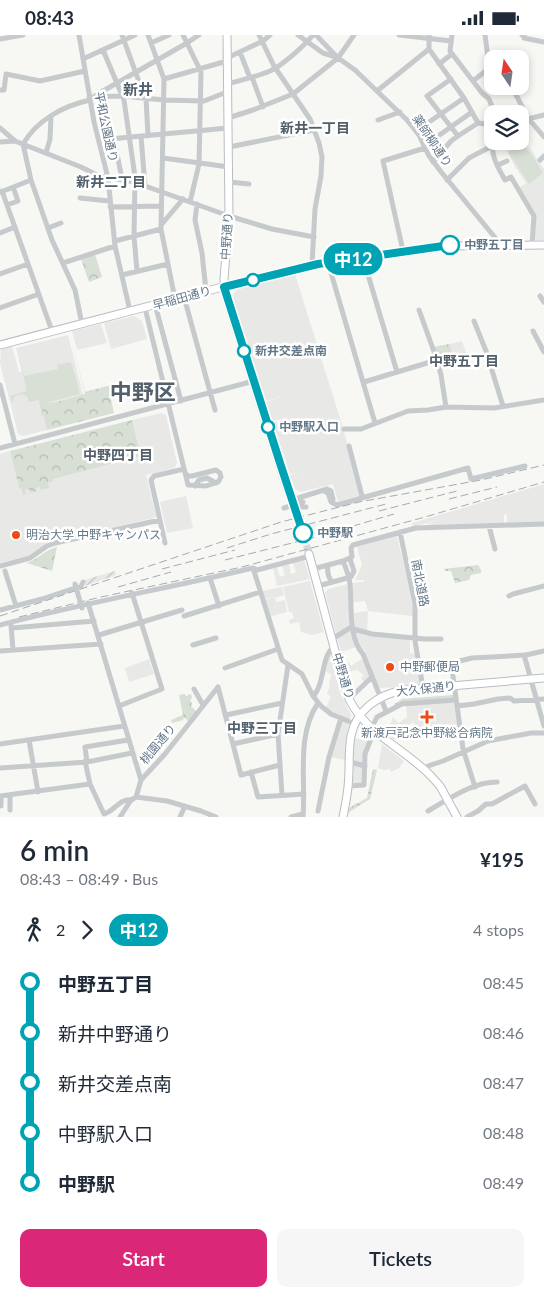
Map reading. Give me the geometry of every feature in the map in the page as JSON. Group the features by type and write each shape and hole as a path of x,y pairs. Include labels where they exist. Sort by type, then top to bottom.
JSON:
{"main road":[{"name":"中野通り","path":"227,35 229,216 224,287 298,515"},
{"name":"早稲田通り","path":"0,345 312,265 450,245 544,245"},
{"name":"中野通り","path":"310,555 349,699 360,716 373,730 425,769 448,800 454,816"},
{"name":"大久保通り","path":"343,817 348,786 351,738 355,723 369,705 380,697 398,691 544,678"}],"street":[{"path":"0,39 24,35"},
{"name":"平和公園通り","path":"79,35 84,71 108,178 115,244 130,311"},
{"path":"83,59 123,38 135,35"},
{"path":"148,35 164,79 161,227 175,299"},
{"path":"151,43 169,35"},
{"path":"183,35 201,72 199,164 190,202"},
{"path":"91,98 199,35"},
{"path":"258,35 263,41 276,68 310,119 319,143 322,157 315,209 312,265"},
{"path":"164,79 227,59 263,41 270,35"},
{"path":"298,35 323,53 338,58"},
{"path":"82,324 75,290 48,228 31,180 23,144 34,128 71,104 91,98 122,96 200,101 251,77 276,68 315,35 338,58"},
{"path":"228,118 263,107 293,94 338,58 354,35"},
{"path":"400,35 451,41"},
{"path":"452,35 450,51 482,93 489,99 491,105"},
{"path":"485,35 487,50"},
{"path":"522,35 524,35 524,39 536,37 544,42"},
{"path":"428,37 429,49 464,98 478,123"},
{"path":"123,38 146,98 148,136"},
{"path":"377,91 429,49"},
{"path":"103,50 122,96 129,137 135,177 134,236 137,271"},
{"path":"240,53 263,107"},
{"path":"439,64 452,54"},
{"name":"薬師柳通り","path":"338,58 377,91 416,131 433,162 497,240 498,245"},
{"path":"0,90 4,90 6,75 40,81 84,71"},
{"path":"473,81 484,72"},
{"path":"451,79 427,96 458,136"},
{"path":"416,131 464,98"},
{"path":"403,251 383,161 425,147 472,112"},
{"path":"378,120 400,113"},
{"path":"529,118 544,115"},
{"path":"46,153 50,139 51,116"},
{"path":"529,119 544,137"},
{"path":"433,162 451,141 478,123 484,124"},
{"path":"0,128 15,141 108,178 134,182 229,216 272,229 314,237"},
{"path":"99,141 228,128"},
{"path":"229,147 314,130"},
{"path":"141,136 145,186"},
{"path":"114,139 122,179"},
{"path":"0,142 15,141"},
{"path":"447,180 469,158 484,149"},
{"path":"492,150 505,180 512,177 534,216 532,245"},
{"path":"163,158 229,167"},
{"path":"498,165 507,161"},
{"path":"31,180 1,191 52,331"},
{"path":"229,182 249,183"},
{"path":"7,205 18,201 13,187"},
{"path":"80,198 110,204 135,206 161,205"},
{"path":"63,263 161,227 183,199"},
{"path":"197,204 195,221 202,253 206,291"},
{"path":"48,228 61,223"},
{"path":"0,233 15,227"},
{"path":"363,257 397,372"},
{"path":"326,263 331,273 376,423"},
{"path":"0,274 28,264"},
{"path":"122,275 168,264"},
{"path":"0,308 39,294"},
{"path":"540,296 544,302"},
{"path":"184,297 215,410"},
{"path":"157,304 156,308 181,401"},
{"path":"145,307 188,485 207,486 216,483 221,477 219,471 190,476 185,471"},
{"path":"419,310 437,360 446,407"},
{"path":"474,321 486,351 503,406"},
{"path":"534,331 544,353"},
{"path":"364,382 437,360"},
{"path":"0,448 169,405 254,381"},
{"path":"0,385 15,444"},
{"path":"344,429 359,429 408,411 446,407 494,408 544,400"},
{"path":"349,446 362,496"},
{"path":"292,500 324,491 328,493 332,503 335,505 467,466 470,479 525,467"},
{"path":"165,543 151,483 152,478 154,476 185,471"},
{"path":"283,508 303,504"},
{"path":"0,566 30,558 52,544 160,520"},
{"path":"318,586 352,577 354,571 350,559 352,557 351,548 353,545 400,532 426,528 544,524"},
{"path":"489,527 495,549"},
{"name":"南北道路","path":"400,532 415,608 416,637 423,689"},
{"path":"11,625 88,603 253,568 257,570 310,555"},
{"path":"313,569 350,559"},
{"path":"343,561 349,578 353,628 358,647 363,653 386,711"},
{"path":"328,565 329,579 332,582"},
{"path":"253,568 282,660 302,674 318,703 331,714 355,723"},
{"path":"5,571 16,606"},
{"path":"210,578 219,606"},
{"path":"0,610 50,597 80,586 83,582"},
{"path":"75,584 82,608"},
{"path":"509,596 544,586"},
{"path":"184,616 260,592"},
{"path":"119,705 162,689 132,593"},
{"path":"88,603 141,780"},
{"path":"99,635 182,610"},
{"path":"0,625 94,621"},
{"path":"11,625 13,651"},
{"path":"332,639 353,628 372,633 441,639"},
{"path":"193,645 216,638"},
{"path":"0,651 101,644"},
{"path":"313,696 329,651 334,647"},
{"path":"225,668 278,649"},
{"path":"420,669 472,658 524,655 544,651"},
{"path":"524,655 536,700 542,714 544,727"},
{"path":"451,662 464,751 475,787"},
{"path":"282,795 278,733 288,665"},
{"path":"349,699 372,677"},
{"name":"桃園通り","path":"120,817 134,798 141,780 165,754 218,687 226,715"},
{"path":"194,689 203,705"},
{"path":"348,786 364,785 366,753 377,717 386,711 391,711 404,704 457,703 474,705 506,698 514,701 544,699"},
{"path":"280,765 241,775 226,715 282,703"},
{"path":"291,817 303,816 305,735 314,708 318,703"},
{"path":"318,811 329,757 341,718"},
{"path":"0,744 124,726"},
{"path":"233,745 278,733"},
{"path":"425,769 428,766 488,741 531,733 544,733"},
{"path":"29,740 38,792"},
{"path":"128,740 84,747 90,784 104,815 108,814 123,800 134,798 167,801 214,816"},
{"path":"0,768 86,762 132,753"},
{"path":"11,759 12,767"},
{"path":"350,762 365,766"},
{"path":"251,772 258,797 304,794"},
{"path":"428,811 466,790 490,782 497,782"},
{"path":"1,806 1,796 90,784"},
{"path":"467,817 486,804 492,804 525,787 535,804"},
{"path":"10,795 10,810"},
{"path":"180,817 185,806"}],"shaded area":[{"path":"529,148 544,169 544,240 534,240 535,214 519,188 526,183 506,150 529,150"},
{"path":"295,274 343,428 361,495 338,502 333,484 301,492 295,489 290,475 299,472 290,474 273,423 289,417 273,421 266,402 283,396 266,401 232,297 237,288"},
{"path":"134,316 142,321 147,339 111,349 104,323"},
{"path":"101,324 107,343 77,350 72,331"},
{"path":"68,335 83,395 41,405 47,430 23,436 18,434 0,363 1,349 12,346 19,372 22,371 16,348"},
{"path":"462,341 469,361 440,370 437,359 452,355 450,344"},
{"path":"161,413 166,415 177,463 174,468 146,475 156,516 154,518 54,541 46,544 31,555 0,563 0,454 10,451 19,487 21,487 141,456 132,420"},
{"path":"544,484 544,522 507,523 507,515 504,514 504,523 439,526 426,524 442,519 412,527 412,523"},
{"path":"186,496 193,528 167,533 160,502"},
{"path":"395,534 407,578 413,616 368,611 365,601 353,602 352,583 364,582 364,580 355,580 362,565 357,547 360,544"},
{"path":"304,560 310,579 277,586 273,568 277,567 280,577 285,575 282,566 289,564 291,574 296,572 293,563"},
{"path":"115,571 116,575 85,586 84,580"},
{"path":"310,581 324,632 312,635 301,632 299,622 290,624 289,620 294,618 292,612 289,612 283,587"},
{"path":"348,584 351,626 336,634 325,593 328,589"},
{"path":"282,587 284,595 275,598 276,602 285,600 287,612 269,617 264,600 275,597 264,599 262,591"},
{"path":"368,611 367,632 355,628 354,613"},
{"path":"350,630 356,647 341,652 337,638"},
{"name":"中野郵便局","path":"355,631 410,639 410,653 415,654 421,683 419,686 378,688 365,653 366,651 359,647"},
{"path":"329,651 340,692 351,715 350,720 326,708 331,696 327,694 331,674 324,671"},
{"path":"363,658 371,677 364,682 361,678 364,675 357,670 347,672 344,664 349,662 351,666"},
{"path":"149,659 154,674 129,682 125,668"},
{"path":"453,701 461,736 450,737 450,740 447,741 445,733 437,735 435,731 416,733 413,721 405,729 410,734 403,739 399,736 395,740 387,734 393,717 399,723 407,717 406,705"},
{"path":"341,720 349,723 347,730 350,731 347,759 345,760 331,757"},
{"path":"354,738 368,741 364,764 353,761"},
{"path":"382,744 404,761 400,767 401,769 399,768 391,772 390,769 378,768"},
{"path":"352,766 363,767 363,784 353,785 351,783"}],"green space":[{"path":"511,150 528,150 543,173 529,184 508,152"},
{"path":"95,254 102,277 89,282 81,259"},
{"path":"70,336 85,392 120,383 121,390 118,396 111,399 108,389 85,394"},
{"path":"450,344 452,355 437,359 433,347"},
{"path":"17,350 24,376 58,369 57,365 70,362 80,394 42,404 53,402 42,417 39,400 29,402 27,396 22,394 15,396 12,403 10,396 27,391"},
{"path":"108,386 114,413 47,430 41,406"},
{"path":"132,420 141,456 53,479 53,481 48,483 49,488 41,490 40,487 36,488 37,491 30,493 29,489 25,490 26,494 23,495 21,488 19,488 10,451"},
{"path":"57,547 52,571 27,563 49,550"},
{"path":"478,565 481,573 471,575 469,580 455,583 451,571 445,571 444,569"},
{"path":"184,694 186,696 191,694 191,706 197,712 188,721 184,717 183,720 172,723 171,720 183,715 179,695"},
{"path":"454,695 455,699 393,705 402,699"},
{"path":"373,769 377,770 370,799 346,814 347,809 367,798"}],"tunnel":[{"path":"298,515 309,554"}],"railway":[{"path":"0,616 281,522 359,502 481,480 544,465"},
{"path":"19,617 101,597 242,567 544,482"},
{"path":"449,499 497,487"},
{"path":"379,511 457,491"},
{"path":"227,548 271,534 386,504"},
{"path":"225,560 312,538 394,514"},
{"path":"162,569 235,550"},
{"path":"118,587 171,572"}],"bus line":[{"name":"中12","path":"303,533 224,287 318,264 450,245"}],"place":[{"name":"中野五丁目","path":"450,245"},
{"name":"新井交差点南","path":"244,351"},
{"name":"中野駅入口","path":"268,427"},
{"name":"中野駅","path":"303,533"},
{"name":"明治大学 中野キャンパス","path":"16,535"},
{"name":"中野郵便局","path":"390,667"},
{"name":"新渡戸記念中野総合病院","path":"427,717"}],"district":[{"name":"新井","path":"138,90"},
{"name":"新井一丁目","path":"315,128"},
{"name":"新井二丁目","path":"111,182"},
{"name":"中野五丁目","path":"464,361"},
{"name":"中野区","path":"143,392"},
{"name":"中野四丁目","path":"118,455"},
{"name":"中野三丁目","path":"262,728"}]}
